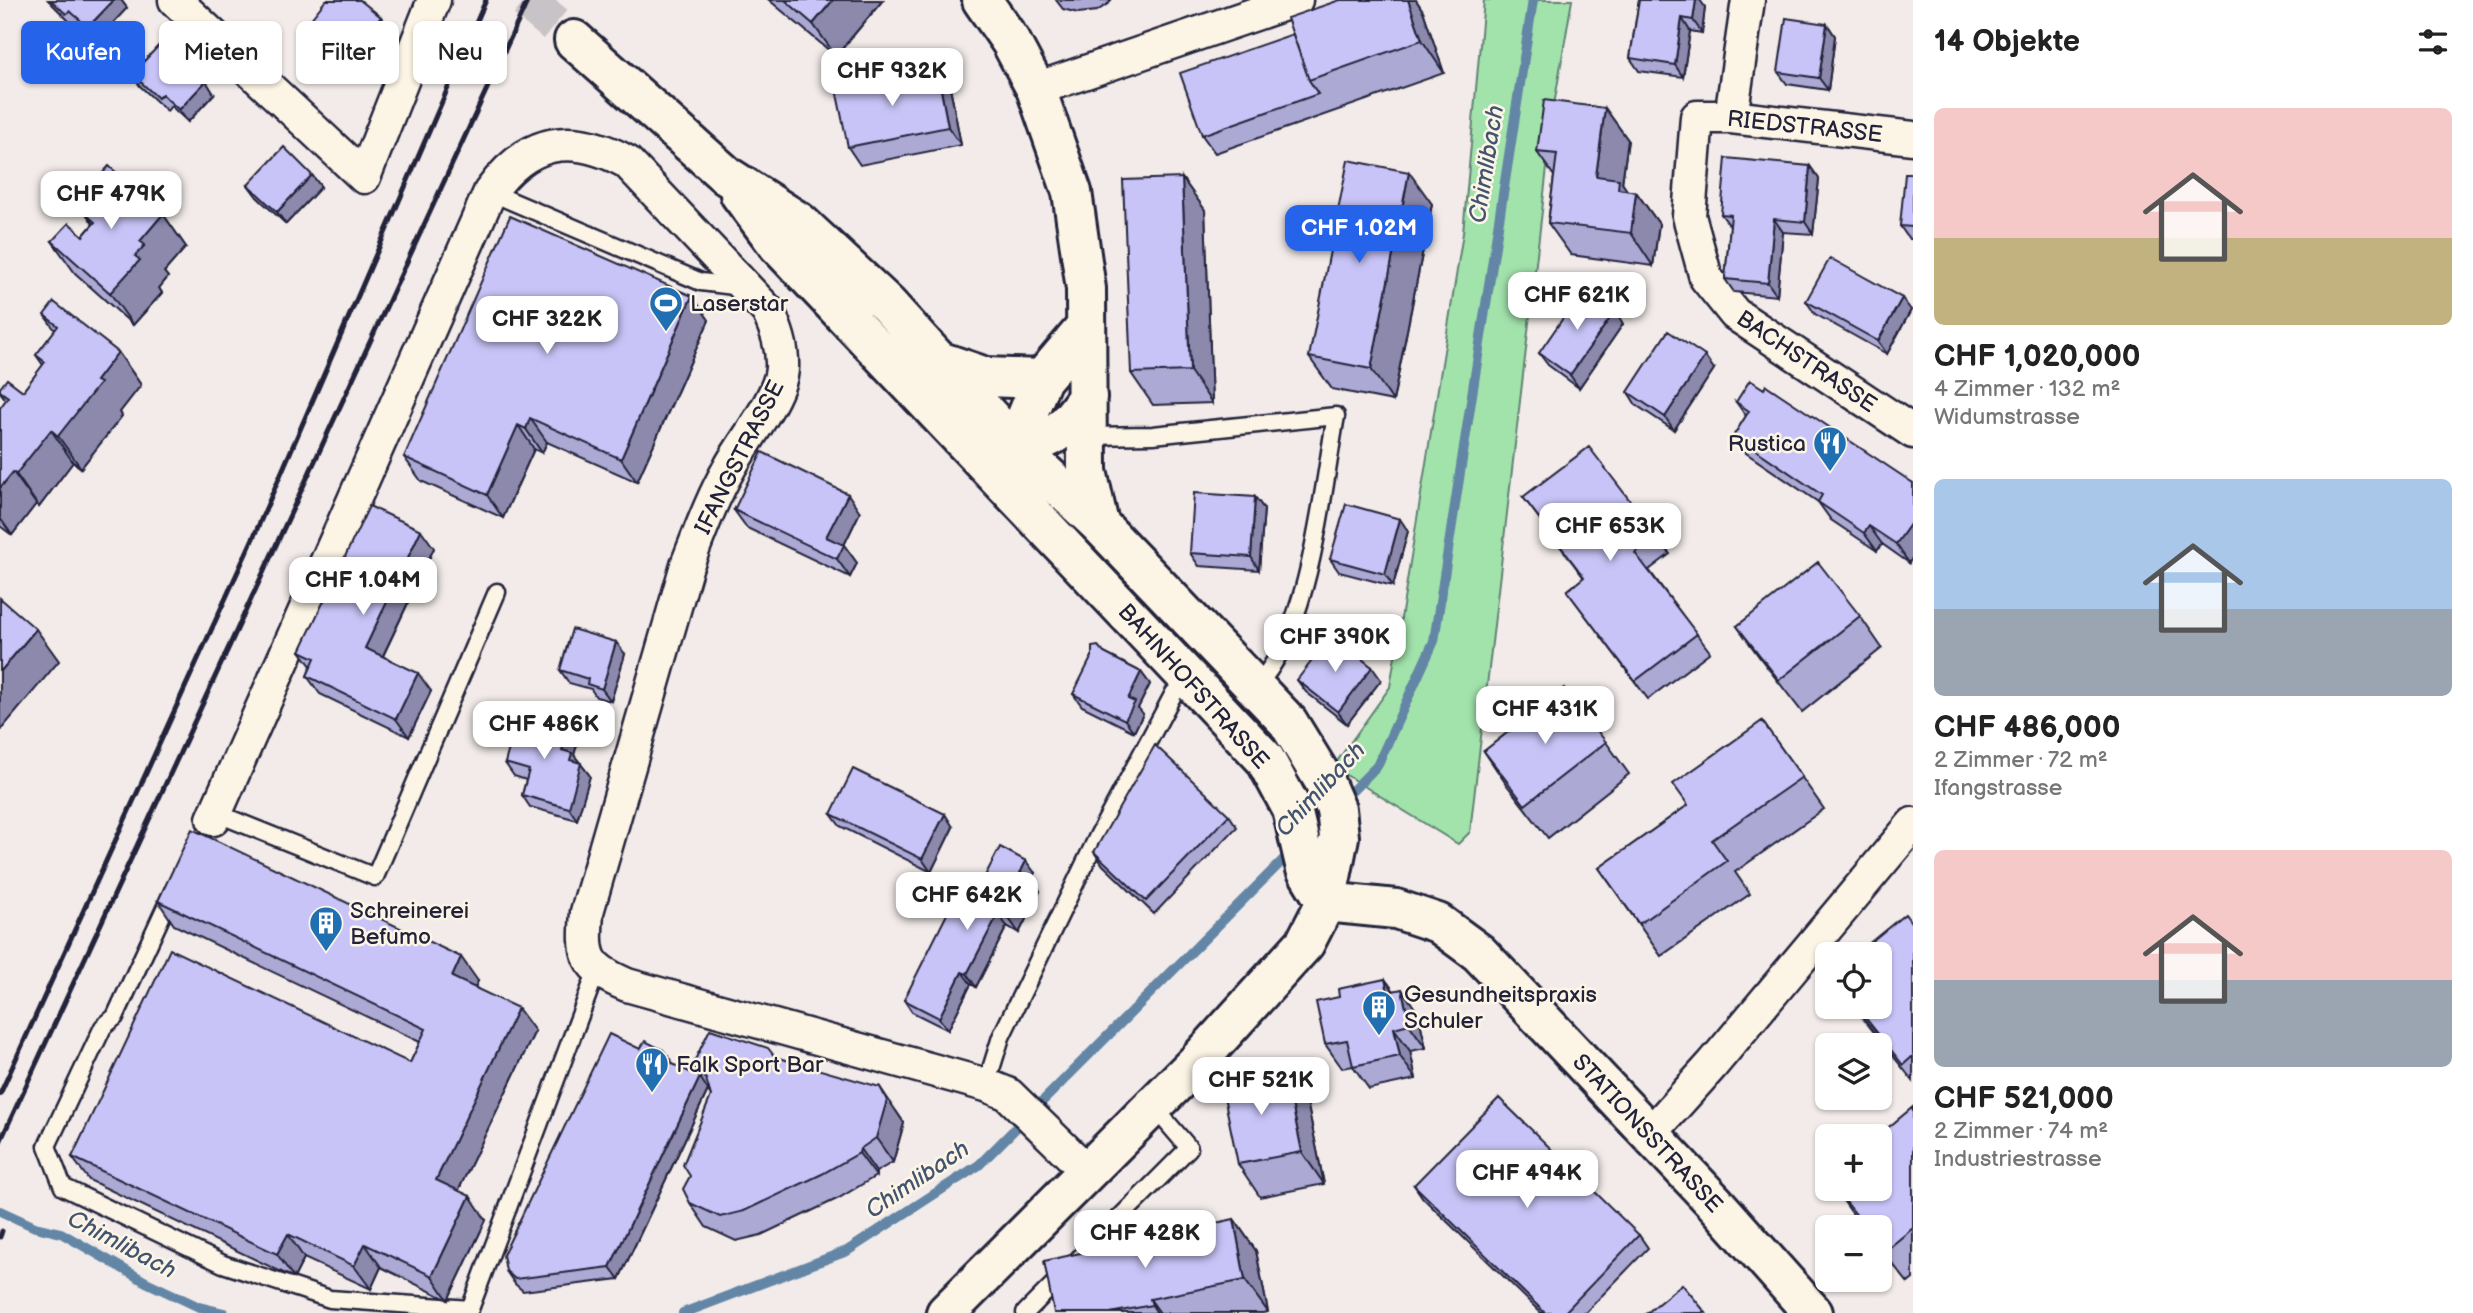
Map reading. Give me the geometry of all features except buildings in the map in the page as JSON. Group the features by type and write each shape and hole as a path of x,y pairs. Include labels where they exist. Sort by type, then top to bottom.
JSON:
{"main road":[{"path":"982,0 1011,42 1036,89 1072,191 1083,255 1087,471 1099,524"},
{"name":"BAHNHOFSTRASSE","path":"574,40 727,176 799,222 887,304 1015,445 1099,524 1288,722 1323,779 1336,809 1339,837 1326,902"},
{"name":"BAHNHOFSTRASSE","path":"727,176 778,245 1265,759 1292,809 1306,869 1326,902"},
{"path":"1012,490 1011,468 1015,445 1042,379 1086,327"},
{"path":"942,362 986,377 1042,379"},
{"path":"969,445 1015,445 1045,440 1068,426 1087,397"},
{"path":"946,1313 1153,1106 1306,943 1326,902"},
{"name":"STATIONSSTRASSE","path":"1326,902 1396,908 1438,923 1479,953 1813,1313"}],"street":[{"path":"174,0 364,177 434,0"},
{"path":"1036,89 1296,0"},
{"path":"1731,117 1748,0"},
{"name":"RIEDSTRASSE","path":"1697,117 1731,117 1913,138"},
{"name":"BACHSTRASSE","path":"1697,117 1689,216 1706,278 1735,314 1913,432"},
{"name":"IFANGSTRASSE","path":"210,822 490,192 506,171 527,154 552,145 578,143 604,149 627,162 768,311 779,336 782,369 774,391 717,493 687,565 587,912 585,944 590,964 597,970"},
{"path":"1649,1135 1911,833"},
{"path":"597,970 627,985 997,1089 1055,1139 1087,1171"}],"lane":[{"path":"490,192 701,282 746,288"},
{"path":"1086,436 1153,435 1336,416 1302,595 1278,658 1270,673 1255,687"},
{"path":"210,822 375,877 497,592"},
{"path":"997,1089 1001,1037 1098,836 1174,694"},
{"path":"178,880 115,1017 103,1027 47,1146 63,1187 223,1264 330,1299 470,1309 597,970"},
{"path":"1025,1313 1189,1148 1153,1106"}],"green space":[{"path":"1484,0 1572,0 1555,99 1470,832 1458,844 1333,767 1390,687 1463,233"}],"waterway":[{"name":"Chimlibach","path":"1341,802 1377,766 1434,641 1533,0"},
{"name":"Chimlibach","path":"683,1313 847,1251 979,1165 1292,851"},
{"name":"Chimlibach","path":"0,1211 35,1227 61,1233 146,1282 199,1307 224,1313"}],"tunnel":[{"path":"526,0 574,40"}],"railway":[{"path":"0,1094 254,536 486,0"},
{"path":"0,1142 528,0"},
{"path":"0,1237 2,1231"}],"place":[{"name":"Laserstar","path":"666,333"},
{"name":"Rustica","path":"1830,473"},
{"name":"Schreinerei Befumo","path":"326,953"},
{"name":"Gesundheitspraxis Schuler","path":"1379,1037"},
{"name":"Falk Sport Bar","path":"652,1094"}]}
